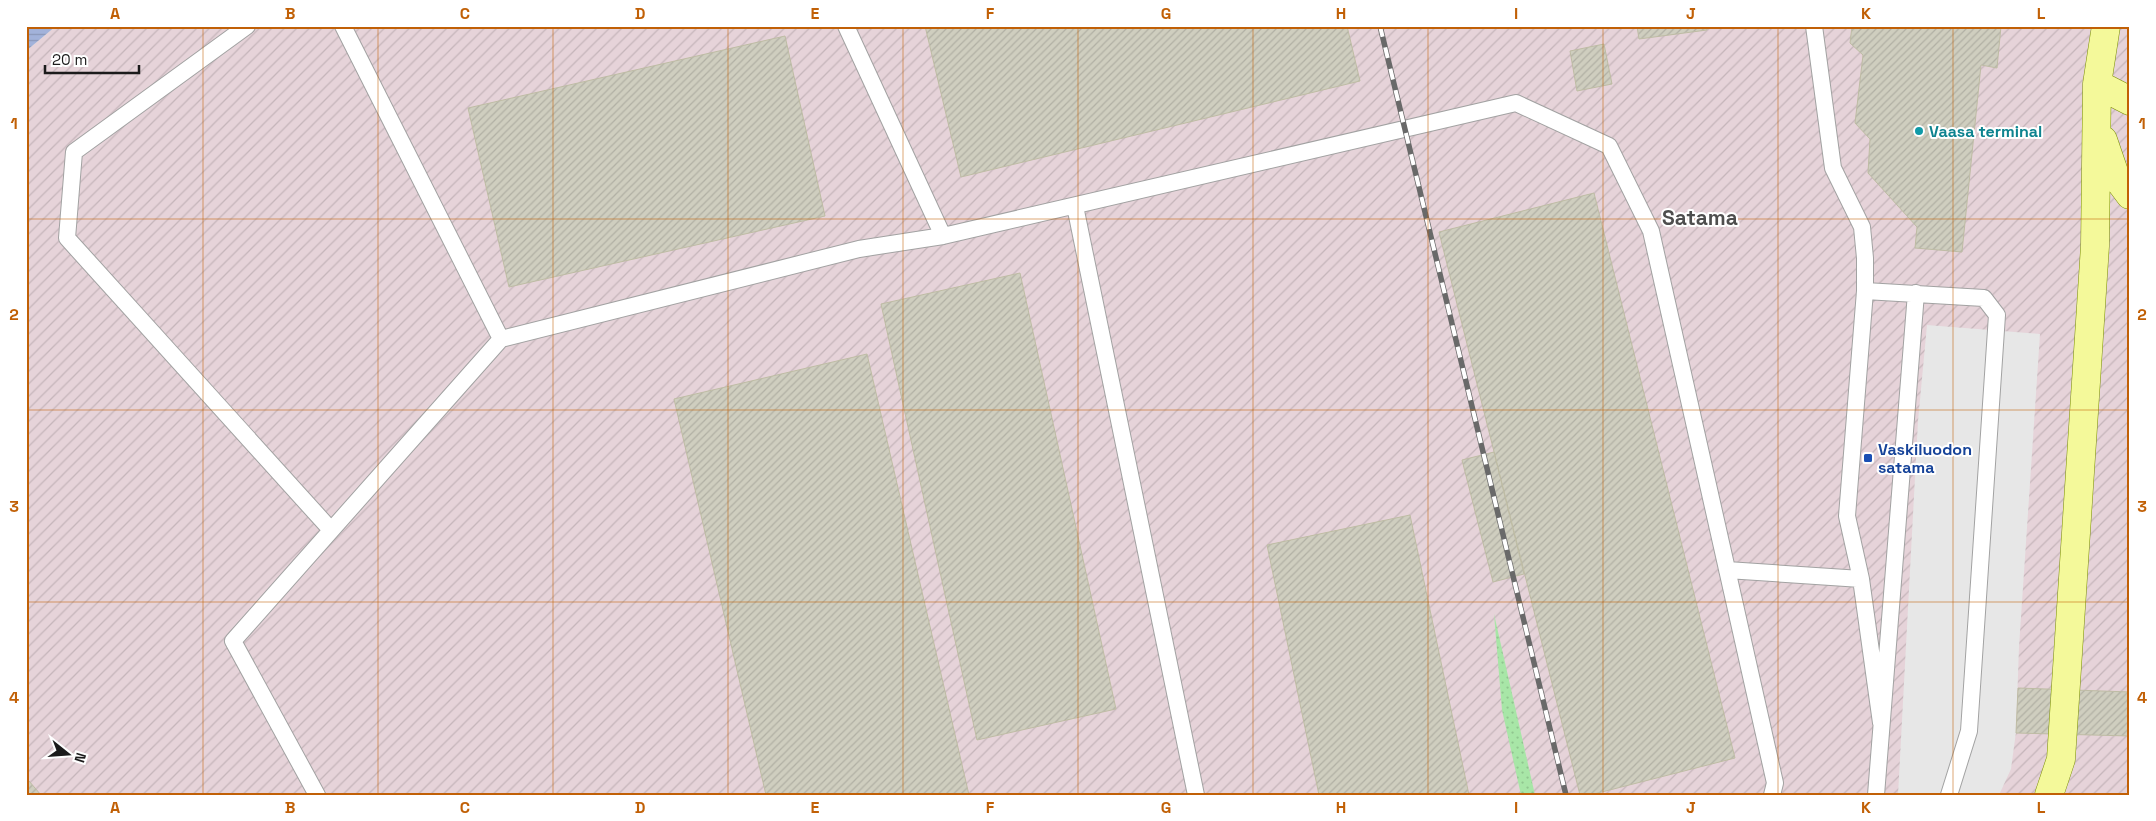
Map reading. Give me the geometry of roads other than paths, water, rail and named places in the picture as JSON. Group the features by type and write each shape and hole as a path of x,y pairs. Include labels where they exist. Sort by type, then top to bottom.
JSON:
{"main road":[{"path":"2049,795 2061,759 2095,246 2097,84 2106,26"},
{"path":"2097,84 2130,101"},
{"path":"2098,122 2115,175 2130,195"}],"lane":[{"path":"246,26 74,152 66,238 332,530"},
{"path":"343,26 501,339"},
{"path":"846,26 943,236"},
{"path":"1814,26 1833,168 1862,227 1865,258 1865,291 1847,516 1861,578 1881,723"},
{"path":"317,795 233,641 501,339 859,249 943,236 1516,103 1609,146 1651,231 1775,783 1772,795"},
{"path":"1075,206 1196,795"},
{"path":"1865,291 1984,298 1997,315 1969,731 1949,795"},
{"path":"1876,795 1916,294"},
{"path":"1727,570 1861,578"}],"water":[{"path":"26,26 56,26 26,51"}],"railway":[{"path":"1380,26 1566,795"}],"place":[{"name":"Vaasa terminal","path":"1919,131"},
{"name":"Vaskiluodon satama","path":"1868,458"}],"district":[{"name":"Satama","path":"1700,217"}]}
